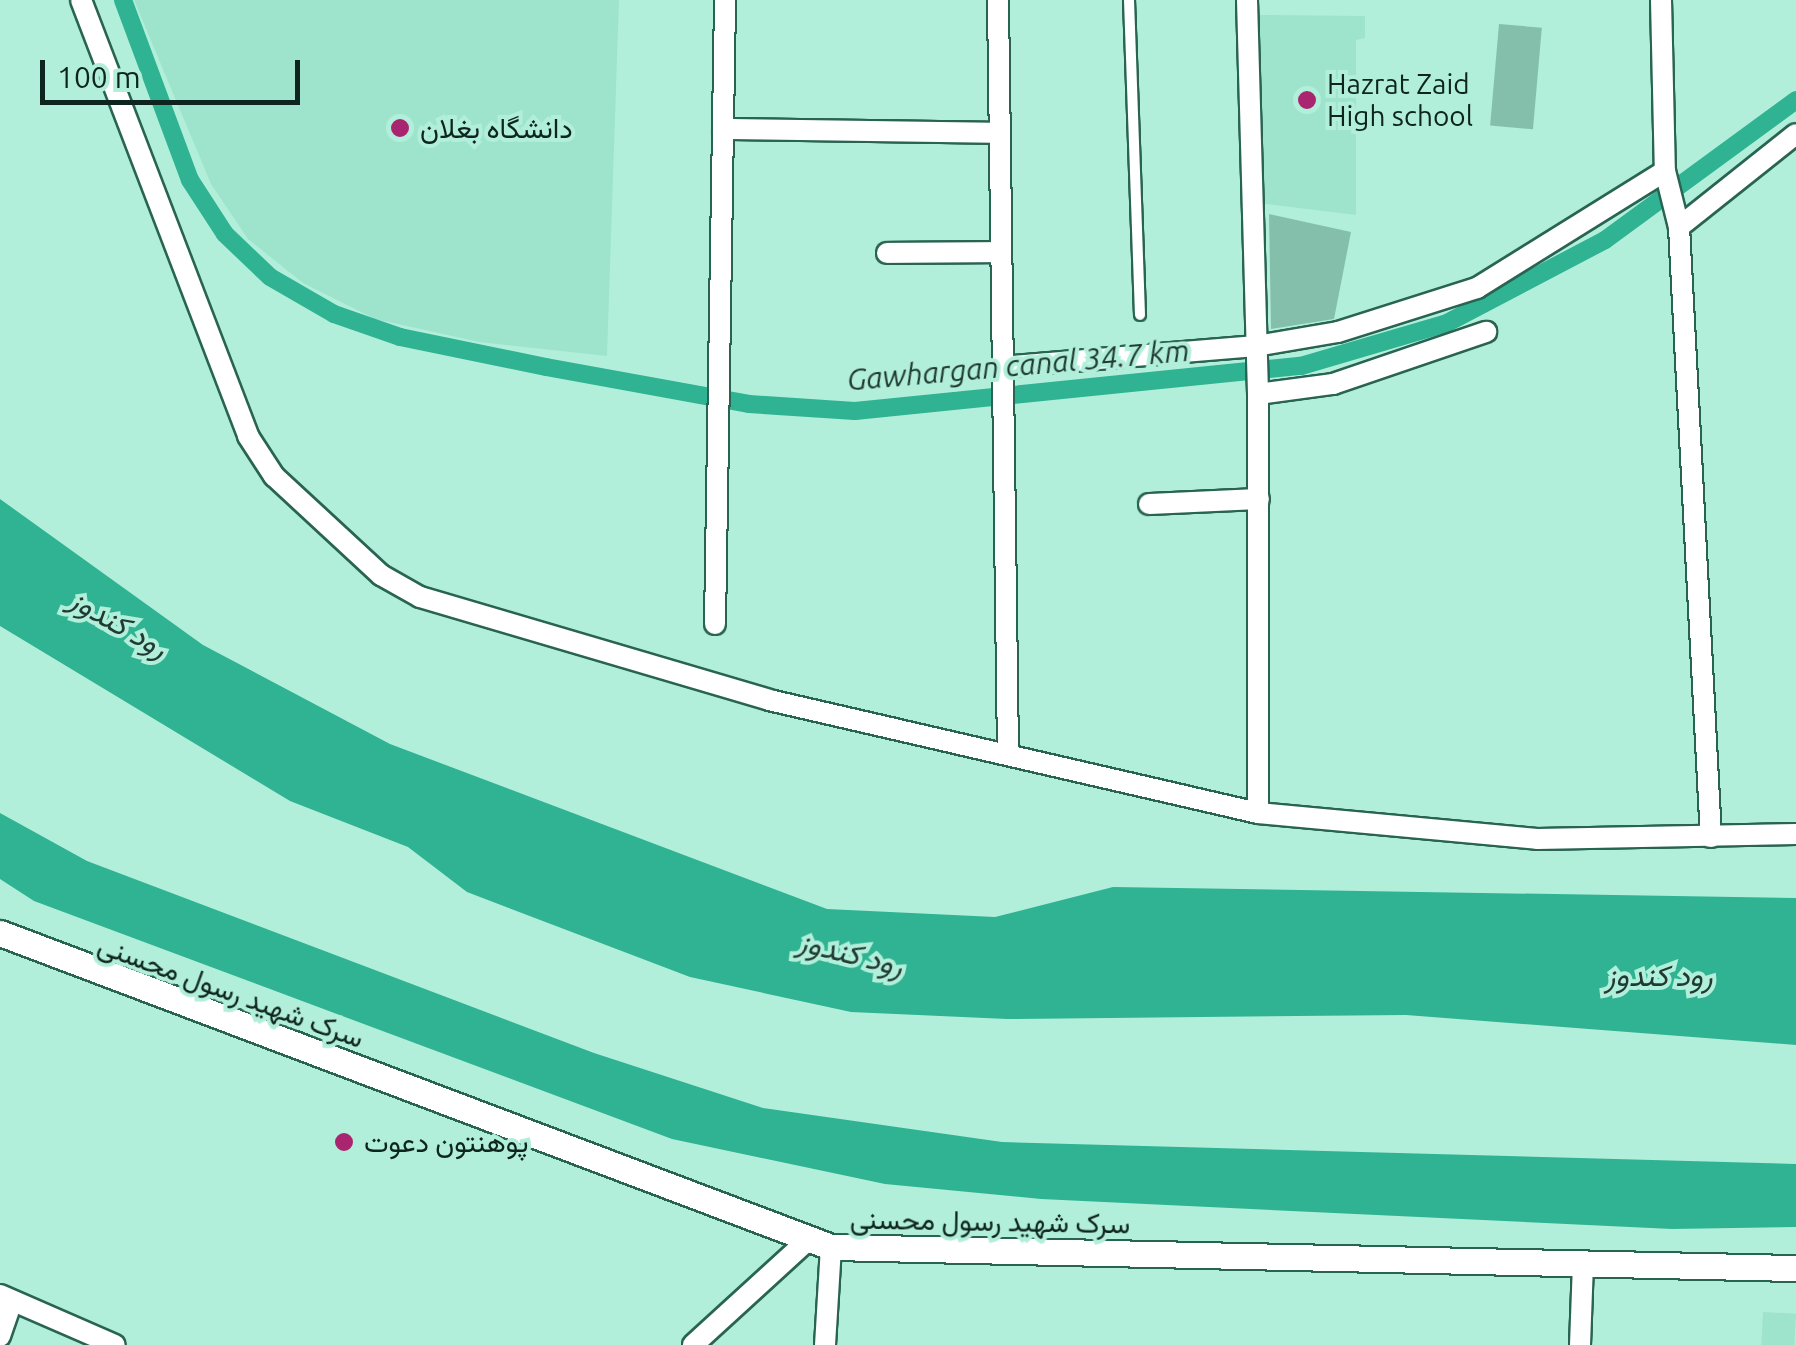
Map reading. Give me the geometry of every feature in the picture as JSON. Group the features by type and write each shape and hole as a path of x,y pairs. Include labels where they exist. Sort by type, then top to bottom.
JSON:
{"street":[{"path":"80,0 226,391 274,476 345,547 420,598 769,700 1258,813 1537,839 1796,834"},
{"path":"715,624 725,0"},
{"path":"998,0 1008,754"},
{"path":"1247,0 1258,394 1258,813"},
{"path":"1660,0 1666,171 1678,228 1711,838"},
{"path":"723,129 999,133"},
{"path":"1678,228 1796,134"},
{"path":"1000,367 1256,346 1338,332 1477,288 1666,171"},
{"path":"887,253 1000,252"},
{"path":"1258,394 1334,384 1486,332"},
{"path":"1149,504 1259,499"},
{"name":"سرک شهید رسول محسنی","path":"0,933 820,1243 1796,1268"},
{"path":"693,1345 820,1243"},
{"path":"820,1243 825,1345"},
{"path":"1580,1345 1583,1263"},
{"path":"0,1336 6,1299 116,1345"}],"lane":[{"path":"1129,0 1140,315"}],"shaded area":[{"name":"دانشگاه بغلان","path":"134,0 619,0 607,356 479,342 375,319 303,283 248,239 211,184"},
{"name":"Hazrat Zaid High school","path":"1259,15 1365,16 1365,38 1356,40 1356,215 1258,203"},
{"path":"1763,1312 1796,1314 1794,1345 1761,1345"}],"water":[{"name":"رود کندوز","path":"0,499 203,645 390,744 827,909 995,917 1113,887 1796,898 1796,1045 1406,1015 1007,1019 851,1012 690,977 467,892 408,847 290,801 0,626"},
{"path":"0,813 87,861 594,1053 763,1108 1002,1142 1796,1164 1796,1227 1672,1229 1041,1199 885,1184 672,1139 34,901 0,879"}],"building":[{"path":"1499,24 1542,28 1533,129 1490,126"},
{"path":"1269,214 1351,232 1334,319 1271,329"}],"waterway":[{"name":"Gawhargan canal 34.7 km","path":"123,0 190,180 225,234 270,277 334,314 400,337 546,367 749,404 855,411 1301,366 1447,323 1605,240 1796,100"}],"place":[{"name":"Hazrat Zaid High school","path":"1307,100"},
{"name":"دانشگاه بغلان","path":"400,128"},
{"name":"پوهنتون دعوت","path":"344,1142"}]}
